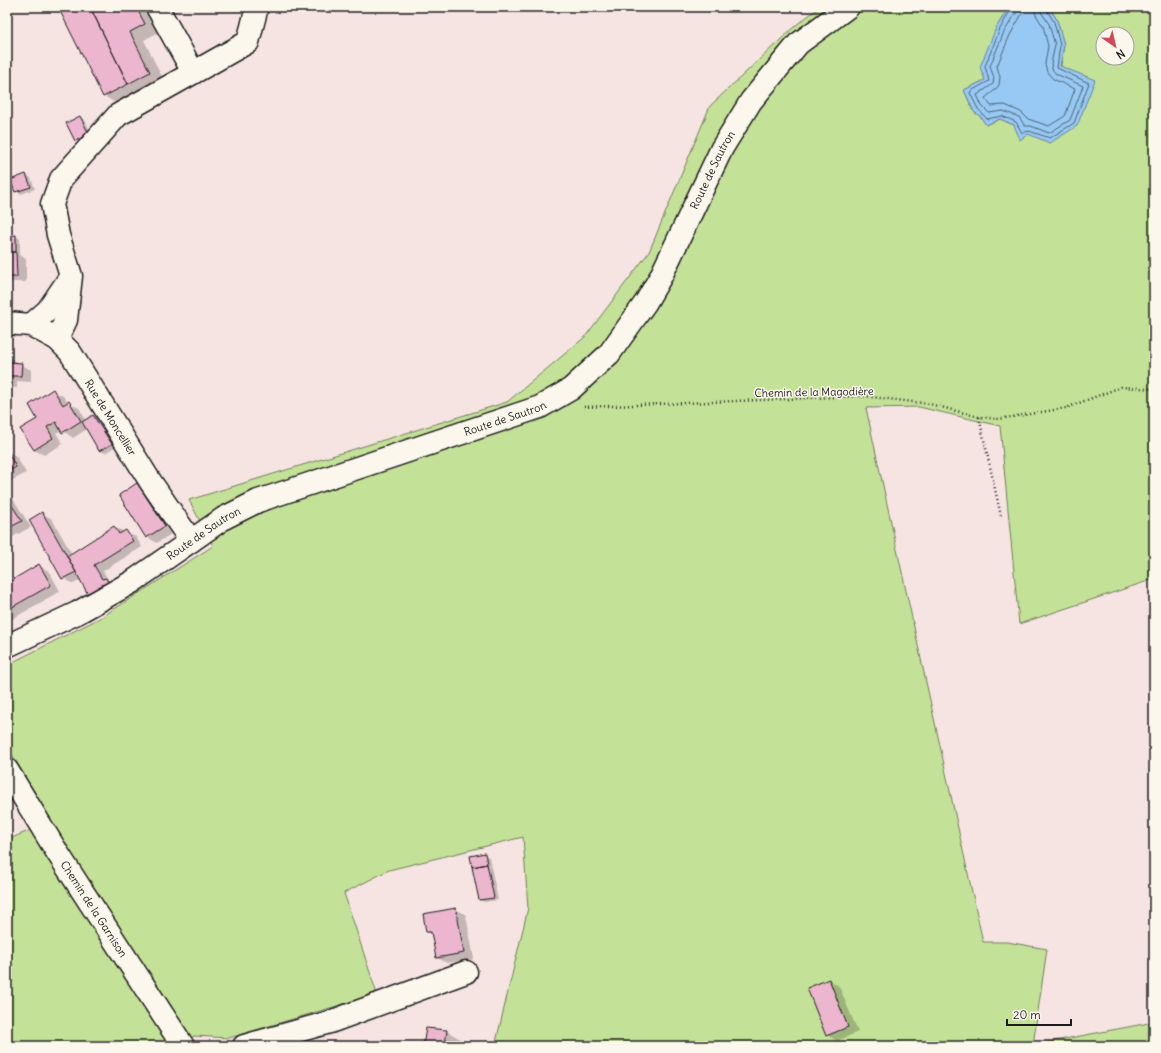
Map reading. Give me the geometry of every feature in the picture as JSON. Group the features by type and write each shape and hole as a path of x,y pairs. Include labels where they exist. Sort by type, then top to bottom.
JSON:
{"street":[{"path":"156,7 193,72"},
{"path":"57,339 66,320 71,276 58,235 52,204 61,179 118,115 248,42 257,7"},
{"name":"Route de Sautron","path":"7,646 77,613 119,590 224,518 258,501 540,406 572,389 609,354 646,302 661,276 722,148 751,100 798,44 848,7"},
{"path":"31,325 48,310 71,276"},
{"name":"Rue de Moncellier","path":"7,323 31,325 57,339 70,352 150,482 191,541"},
{"name":"Chemin de la Garnison","path":"7,770 56,852 183,1046"},
{"path":"244,1046 330,1022 466,972"}],"path":[{"name":"Chemin de la Magodière","path":"576,407 863,396 930,404 978,417 999,419 1066,408 1120,387 1154,389"},
{"path":"978,417 1000,516"}],"green space":[{"path":"820,7 1009,7 996,28 985,80 964,90 974,112 981,117 986,125 1000,119 1050,143 1064,45 1057,20 1049,7 1154,7 1154,579 1019,624 1000,426 919,407 866,408 983,942 1007,942 1047,949 1033,1045 1154,1022 1154,1046 495,1046 528,908 523,837 389,870 344,893 377,994 229,1038 194,1036 179,1046 7,1046 7,840 52,821 7,746 7,665 100,618 213,546 189,500 507,402 585,337 649,252 710,106 796,25"}],"water":[{"path":"1009,7 1049,7 1057,20 1064,45 1060,66 1095,80 1077,126 1050,143 1028,134 1020,140 1014,125 1000,119 986,125 981,117 974,112 964,90 985,80 980,67 996,28"}],"building":[{"path":"58,7 90,7 128,84 103,97"},
{"path":"90,7 136,7 145,24 130,32 150,72 128,84"},
{"path":"80,116 89,134 75,141 66,123"},
{"path":"26,174 31,187 15,192 10,180"},
{"path":"16,235 16,252 7,252 7,236"},
{"path":"7,252 16,252 17,277 7,277"},
{"path":"7,356 8,362 22,363 21,376 8,376 7,383"},
{"path":"53,389 63,405 69,401 81,421 62,433 56,422 47,427 53,438 34,450 20,429 37,419 29,405"},
{"path":"93,415 112,444 99,451 82,422"},
{"path":"7,451 16,467 7,472"},
{"path":"137,483 165,526 146,538 119,495"},
{"path":"7,498 22,521 7,529"},
{"path":"42,512 76,572 62,579 29,520"},
{"path":"114,526 119,534 126,530 133,541 94,565 102,579 106,578 110,585 90,598 67,556"},
{"path":"39,564 51,585 7,610 7,583"},
{"path":"485,853 487,864 472,867 470,856"},
{"path":"487,864 494,898 479,900 472,867"},
{"path":"456,908 464,953 436,958 431,932 426,932 423,914"},
{"path":"829,979 848,1027 826,1036 807,988"},
{"path":"426,1028 447,1030 445,1046 423,1046"}]}
